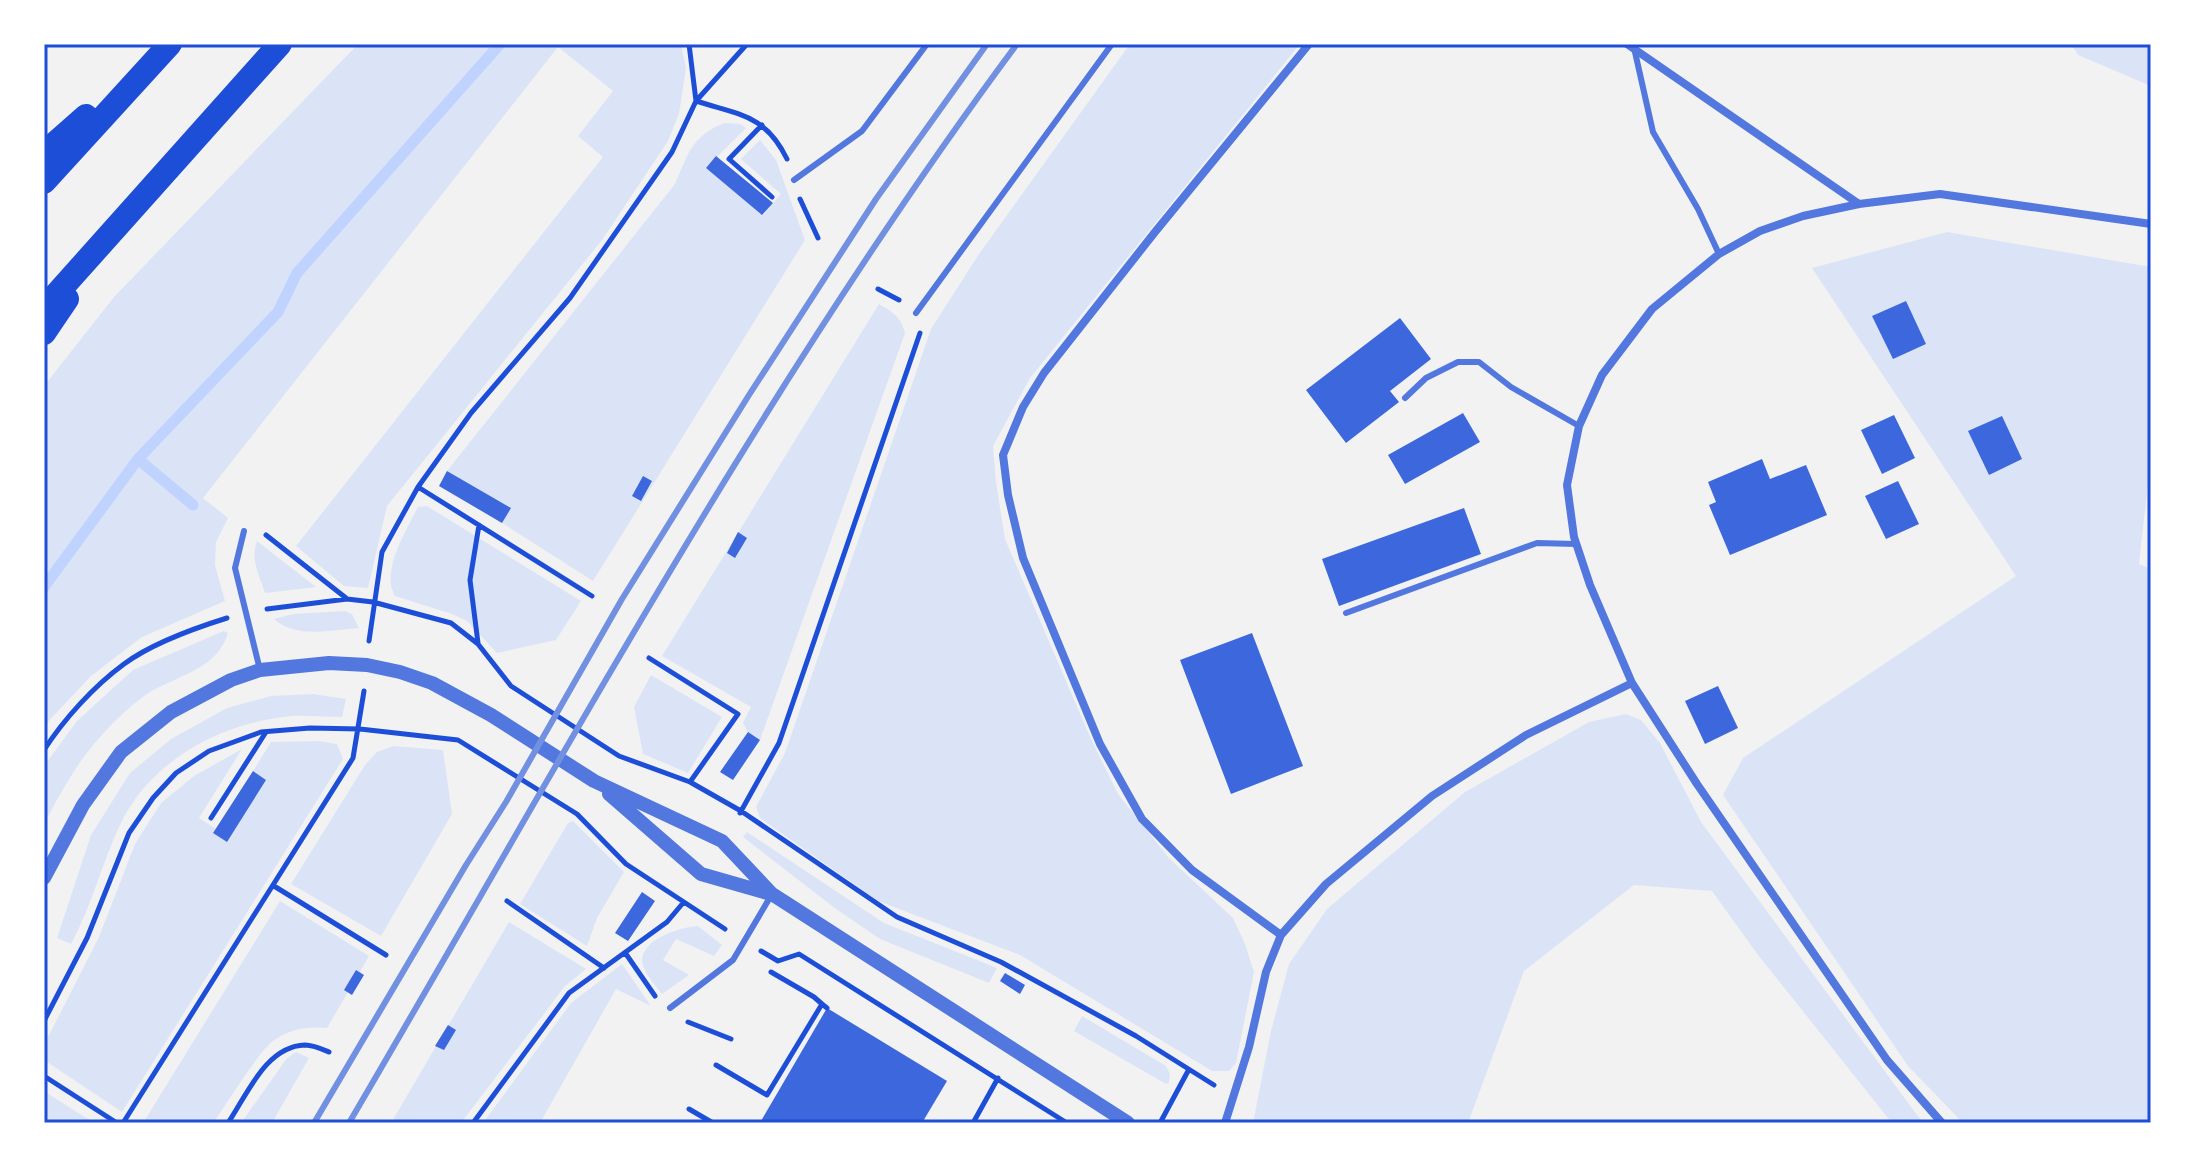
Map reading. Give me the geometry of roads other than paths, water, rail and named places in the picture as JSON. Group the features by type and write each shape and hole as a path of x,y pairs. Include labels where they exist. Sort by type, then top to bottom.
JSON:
{"highway":[{"path":"44,308 280,44"},
{"path":"44,153 167,47"},
{"path":"44,182 167,47"},
{"path":"44,333 121,220"}],"street":[{"path":"1281,935 1192,870 1142,819 1100,744 1023,558 1008,495 1003,455 1023,407 1044,373 1309,44"},
{"path":"1627,44 1859,204"},
{"path":"1942,1123 1887,1060 1697,784 1632,683 1576,544 1567,485 1579,426 1602,375 1652,309 1719,254 1760,231 1803,216 1859,204 1940,194 2151,224"},
{"path":"44,878 83,805 121,752 171,712 231,680 260,670 329,663 367,665 400,672 432,683 491,715 594,781 722,841 772,894 1128,1123"},
{"path":"1225,1123 1235,1097 1266,972 1281,935 1326,884 1432,796 1526,735 1632,683"},
{"path":"594,781 701,874 772,894"}],"lane":[{"path":"794,180 862,131 927,44"},
{"path":"916,313 1112,44"},
{"path":"1635,52 1653,132 1698,209 1719,254"},
{"path":"1405,398 1426,378 1458,362 1479,362 1511,387 1579,426"},
{"path":"244,531 235,568 260,670"},
{"path":"1346,613 1537,543 1576,544"},
{"path":"670,1008 733,960 772,894"}],"waterway":[{"path":"44,587 138,459 278,312 297,273 500,44"},
{"path":"138,459 193,505"}],"railway":[{"path":"314,1123 506,802 622,599 749,395 876,199 987,44"},
{"path":"349,1123 668,574 751,439 924,173 1017,44"}]}
